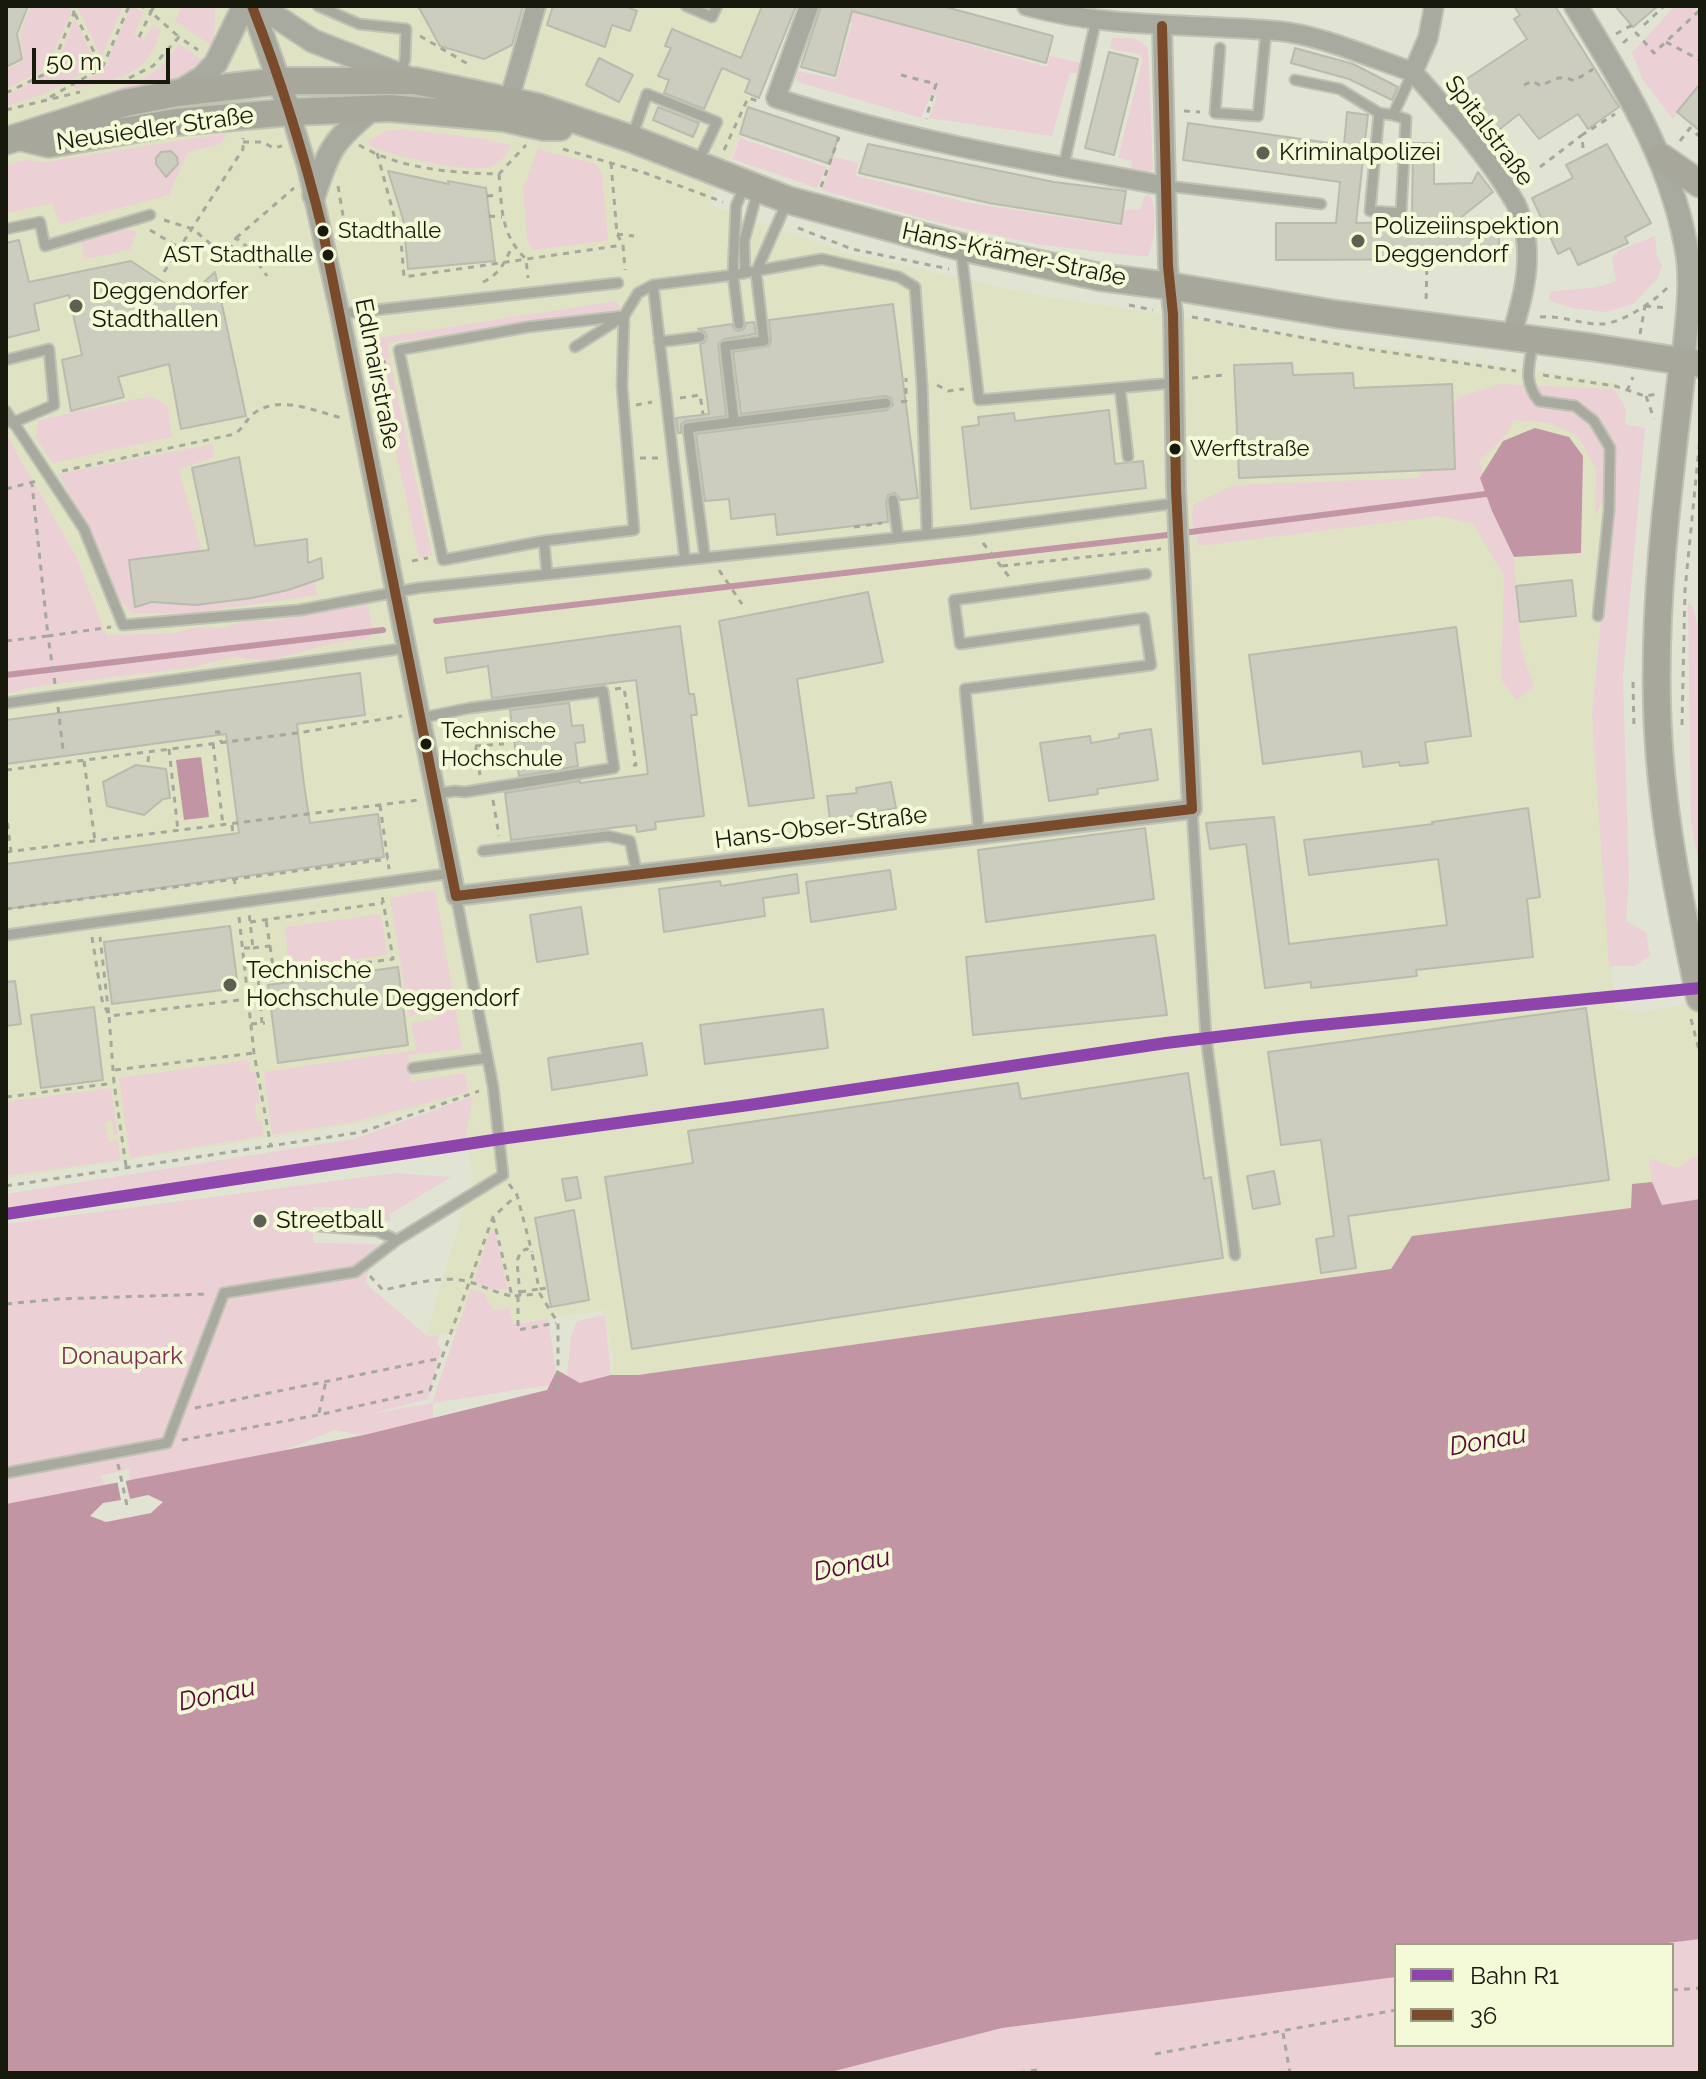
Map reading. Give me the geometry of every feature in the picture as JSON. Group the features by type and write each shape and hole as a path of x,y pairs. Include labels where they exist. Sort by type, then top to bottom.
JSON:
{"main road":[{"name":"Hans-Krämer-Straße","path":"281,81 408,78 506,109"},
{"name":"Neusiedler Straße","path":"14,139 125,103 177,93 281,81"},
{"name":"Hans-Krämer-Straße","path":"290,112 538,107 632,139 788,200 961,247 1100,277 1335,314 1691,363"},
{"name":"Neusiedler Straße","path":"14,139 49,144 176,122 290,112"},
{"path":"1670,149 1700,184"},
{"path":"1691,363 1662,546 1657,703 1667,838 1700,998"}],"street":[{"path":"177,93 203,77 216,63 244,6"},
{"path":"252,6 290,112"},
{"path":"260,6 313,41 408,78"},
{"path":"506,109 536,6"},
{"path":"809,6 776,98 845,120 921,138 1063,169 1167,186"},
{"path":"1027,6 1096,20 1279,31 1413,72"},
{"name":"Spitalstraße","path":"1434,6 1428,38 1413,72 1453,117 1515,201 1527,249 1522,339"},
{"path":"1576,6 1639,111 1670,149 1676,202 1688,260 1691,363"},
{"path":"1162,26 1177,506 1192,809"},
{"path":"304,191 322,170 338,137 372,109"},
{"name":"Edlmairstraße","path":"290,112 300,142 304,191 340,314 407,648 414,717 428,797 452,873 456,896"},
{"name":"Hans-Obser-Straße","path":"456,896 1192,809"}],"lane":[{"path":"318,6 359,24 406,29 408,78"},
{"path":"686,6 712,17 717,6"},
{"path":"1063,169 1096,20"},
{"path":"1220,48 1215,113 1258,116 1266,31"},
{"path":"1393,115 1413,72"},
{"path":"1295,80 1340,89 1379,113 1406,119 1401,213 1370,211 1379,113"},
{"path":"632,139 647,94 717,122 706,169"},
{"path":"1167,186 1321,204"},
{"path":"734,422 725,346 764,341 744,241 752,187"},
{"path":"739,324 733,275 736,206 752,187"},
{"path":"750,272 788,200"},
{"path":"6,229 40,222 45,246 150,215"},
{"path":"961,247 979,400 1174,383"},
{"path":"575,347 624,316 638,293 653,285 822,259 899,277 915,287 927,534"},
{"path":"340,314 622,283"},
{"path":"653,285 685,560"},
{"path":"624,316 622,386 634,530 544,541 443,560 399,350 528,327 624,316"},
{"path":"659,342 700,337"},
{"path":"1522,339 1530,390 1539,401 1575,406 1594,421 1610,448 1609,511 1598,616"},
{"path":"6,360 49,349 54,405 12,423"},
{"path":"1120,388 1128,457"},
{"path":"705,558 688,428 886,403"},
{"path":"6,411 84,529 123,625 300,610 396,591 1177,506"},
{"path":"893,500 898,537"},
{"path":"544,541 547,574"},
{"path":"979,834 965,689 1151,665 1144,618 960,644 954,600 1146,574"},
{"path":"6,703 407,648"},
{"path":"414,717 603,691 614,768 428,797"},
{"path":"1192,809 1206,1038 1235,1255"},
{"path":"483,851 608,836 630,841 637,874"},
{"path":"6,935 452,873"},
{"path":"6,1473 167,1443 224,1293 355,1272 397,1240 503,1175 493,1086 456,896"},
{"path":"413,1068 487,1058"},
{"path":"318,1226 377,1231 397,1240"}],"path":[{"path":"72,6 102,68"},
{"path":"43,101 102,68 129,6"},
{"path":"141,6 216,63"},
{"path":"139,37 154,6"},
{"path":"1644,25 1664,6"},
{"path":"1616,34 1630,26 1654,53 1700,10"},
{"path":"6,93 47,73 74,13"},
{"path":"406,29 468,64"},
{"path":"1524,85 1532,81 1541,86 1567,77 1574,81 1632,35"},
{"path":"129,78 153,66 179,37"},
{"path":"1666,42 1700,59"},
{"path":"901,75 936,84 921,138"},
{"path":"6,110 84,91"},
{"path":"706,169 748,98 767,103 776,98"},
{"path":"1176,111 1215,113"},
{"path":"1540,167 1610,118"},
{"path":"819,194 845,120"},
{"path":"1670,149 1690,128 1700,137"},
{"path":"1582,135 1583,148"},
{"path":"529,292 526,259 512,246 503,217 499,174 531,139"},
{"path":"354,141 377,153 444,170 499,174"},
{"path":"164,272 243,149 243,142 263,142 273,148 300,142"},
{"path":"377,153 396,219 404,277 623,245"},
{"path":"611,163 617,234 623,245 622,283"},
{"path":"335,174 346,233"},
{"path":"180,248 143,226 150,215 193,229 214,247 231,248 236,238 304,191"},
{"path":"487,196 501,195"},
{"path":"489,216 503,217"},
{"path":"379,222 403,219"},
{"path":"617,234 634,236"},
{"path":"236,238 246,246 267,276"},
{"path":"477,286 491,278 505,263 512,246"},
{"path":"1400,259 1427,260 1425,326"},
{"path":"1556,316 1604,324 1645,306"},
{"path":"1197,318 1353,347 1615,386 1645,396"},
{"path":"369,365 400,358"},
{"path":"1174,383 1183,378 1224,375"},
{"path":"906,378 906,401"},
{"path":"932,383 948,391"},
{"path":"700,395 703,415"},
{"path":"643,404 656,401"},
{"path":"47,474 235,434 253,415 267,406 290,405 345,418"},
{"path":"1682,735 1685,590 1700,438"},
{"path":"628,458 673,457"},
{"path":"6,489 32,484 56,689"},
{"path":"847,527 886,523"},
{"path":"984,545 1010,577"},
{"path":"1002,566 1179,547"},
{"path":"412,561 441,555"},
{"path":"723,575 742,604"},
{"path":"6,641 123,625"},
{"path":"603,691 624,688 636,765 614,768"},
{"path":"470,708 475,746 501,849"},
{"path":"6,770 414,717"},
{"path":"60,721 63,750"},
{"path":"215,732 219,732 221,742"},
{"path":"213,743 223,825"},
{"path":"475,746 504,744"},
{"path":"169,749 178,831"},
{"path":"148,762 149,751"},
{"path":"84,759 95,841"},
{"path":"6,811 9,852 428,797"},
{"path":"380,805 391,882"},
{"path":"232,825 233,834"},
{"path":"6,909 388,859"},
{"path":"251,1024 263,1023 258,976 393,959 383,903 250,922 253,948"},
{"path":"266,920 274,974"},
{"path":"94,923 102,1000 109,1016"},
{"path":"94,923 109,1016 114,1083 126,1166"},
{"path":"240,925 254,1053 271,1147"},
{"path":"242,948 270,946"},
{"path":"109,1016 247,999"},
{"path":"113,1070 254,1053"},
{"path":"6,1097 114,1083"},
{"path":"6,1186 362,1132 493,1086"},
{"path":"503,1175 517,1195 539,1289"},
{"path":"167,1443 430,1390 493,1217 517,1195"},
{"path":"493,1217 518,1295"},
{"path":"532,1254 527,1249 521,1251 517,1261 518,1330 558,1323"},
{"path":"370,1276 383,1290 442,1279 469,1282 491,1293 540,1294 558,1323 558,1392"},
{"path":"518,1295 548,1288"},
{"path":"6,1304 224,1293"},
{"path":"179,1411 442,1358"},
{"path":"318,1415 326,1381"},
{"path":"119,1467 128,1510"},
{"path":"1674,1990 1700,1988"},
{"path":"1155,2054 1394,2010"},
{"path":"1283,2032 1290,2073"},
{"path":"1019,2073 1037,2070"}],"shaded area":[{"path":"6,6 794,6 710,205 851,254 1042,296 1619,383 1592,714 1615,1008 1635,1013 1700,1002 1700,1199 1632,1185 1631,1208 1412,1236 1392,1269 638,1375 612,1375 613,1360 604,1310 426,1336 473,1176 466,1138 472,1096 352,1125 6,1179 6,690 122,677 76,556 6,434"}],"green space":[{"path":"30,6 69,6 71,13 46,69 6,89 6,70 24,60 20,35"},
{"path":"77,6 123,6 101,58"},
{"path":"131,6 144,12 134,34 145,39 153,24 160,30 148,58 129,73 74,89 74,86 104,70"},
{"path":"182,6 215,6 214,47 175,21"},
{"path":"1675,6 1700,6 1700,84 1673,119 1643,80 1632,53"},
{"path":"851,11 1047,67 1050,56 1081,63 1079,73 1070,73 1052,136 929,118 937,96 931,94 921,118 795,81 798,71 836,79 852,23 848,21"},
{"path":"75,19 97,66 44,94 6,106 6,96 53,71"},
{"path":"1112,38 1137,40 1148,49 1153,169 1149,174 1130,175 1132,161 1118,158 1142,62 1141,54 1110,49"},
{"path":"179,44 205,62 159,87 131,94 109,91 149,75"},
{"path":"403,129 511,145 496,164 478,168 429,162 370,146 368,141 386,131"},
{"path":"227,133 221,144 188,152 169,195 60,224 52,203 6,213 6,165 26,160 45,162"},
{"path":"740,138 826,167 817,188 732,159"},
{"path":"538,149 595,164 602,172 608,238 533,250 527,239 523,189"},
{"path":"834,157 858,163 856,176 969,203 1121,226 1125,210 1141,209 1144,196 1150,195 1155,217 1150,250 1148,256 1137,256 1036,244 936,222 822,190"},
{"path":"128,229 136,232 130,250 85,259 81,241"},
{"path":"1655,236 1657,256 1662,265 1658,278 1633,304 1606,312 1571,308 1549,300 1550,292 1616,281 1612,257 1622,249"},
{"path":"617,301 619,310 387,343 390,358 376,361 371,339"},
{"path":"390,362 432,555 419,558 377,364"},
{"path":"1500,384 1614,389 1626,409 1625,424 1645,428 1623,678 1629,881 1626,921 1646,932 1650,955 1635,966 1609,966 1592,714 1614,477 1595,516 1596,468 1577,435 1549,423 1513,420 1507,434 1479,462 1514,557 1521,649 1534,687 1516,700 1501,679 1504,575 1473,524 1440,516 1199,546 1192,520 1193,505 1234,485 1419,478 1458,397"},
{"path":"151,396 168,407 172,437 53,463 36,438 39,420"},
{"path":"6,434 76,556 106,635 175,633 198,627 223,628 249,620 271,621 354,605 358,607 367,602 372,623 369,638 334,643 267,661 232,657 194,667 27,688 6,694"},
{"path":"212,444 214,457 179,470 202,551 129,560 135,607 238,601 314,581 317,595 192,613 132,613 118,598 84,521 58,474"},
{"path":"1688,602 1693,607 1700,635 1700,873 1691,820"},
{"path":"435,889 462,1049 408,1055 411,1082 465,1073 469,1092 353,1122 272,1135 264,1072 416,1050 411,1023 436,1019 435,1005 422,1004 421,1015 409,1016 390,898"},
{"path":"381,914 387,955 289,968 285,927"},
{"path":"248,1060 250,1071 255,1072 262,1114 259,1103 255,1103 257,1121 262,1121 264,1136 130,1158 119,1078"},
{"path":"111,1088 118,1135 114,1136 112,1120 105,1122 108,1142 118,1140 120,1160 6,1176 6,1102"},
{"path":"473,1096 466,1138 468,1150 6,1219 6,1194 354,1139"},
{"path":"1700,1153 1700,1199 1662,1205 1652,1182 1649,1158 1677,1168"},
{"name":"Donaupark","path":"396,1173 451,1177 390,1214 390,1221 377,1221 377,1208 313,1207 313,1243 377,1244 365,1283 427,1336 439,1335 437,1345 441,1349 428,1399 366,1415 432,1403 471,1289 484,1293 493,1310 509,1308 513,1324 548,1319 556,1372 550,1385 433,1403 433,1418 364,1435 334,1430 280,1452 130,1481 129,1469 100,1476 106,1486 6,1504 6,1224"},
{"path":"490,1231 495,1231 507,1289 489,1289 474,1281"},
{"path":"605,1315 611,1375 580,1383 567,1376 571,1338 577,1321"},
{"path":"1700,1939 1700,2073 827,2073 1002,2028 1394,1977 1394,2047 1674,2047 1674,1943 1667,1943"}],"water":[{"path":"1535,428 1569,437 1583,456 1581,553 1514,557 1492,511 1480,478 1503,441"},
{"path":"201,757 209,817 184,820 176,760"},
{"name":"Donau","path":"1652,1182 1662,1205 1700,1199 1700,1939 1667,1943 1394,1943 1394,1977 1002,2028 827,2073 6,2073 6,1504 364,1435 547,1390 557,1370 580,1383 611,1375 638,1375 1391,1269 1412,1236 1631,1208 1632,1184"}],"pier":[{"path":"125,1478 130,1499 148,1495 163,1502 151,1513 106,1522 90,1516 103,1503 121,1500 117,1480"}],"building":[{"path":"6,6 28,6 17,34 22,59 6,67"},
{"path":"418,6 523,6 512,45 484,59 440,46"},
{"path":"553,6 625,6 637,11 630,31 612,25 605,47 547,25"},
{"path":"762,6 796,6 759,98 745,92 750,80 722,68 704,109 664,93 669,80 658,76 671,48 665,46 672,29 741,58"},
{"path":"821,6 942,6 1053,36 1046,63 852,11 835,76 801,67"},
{"path":"1514,6 1555,6 1619,107 1588,129 1578,114 1539,139 1519,114 1487,139 1456,86 1527,39 1514,19 1520,15"},
{"path":"1615,6 1658,6 1633,27"},
{"path":"1295,48 1353,64 1398,87 1392,100 1349,79 1291,63"},
{"path":"1109,52 1138,59 1114,155 1085,148"},
{"path":"599,58 633,75 619,102 586,85"},
{"path":"1700,84 1700,131 1677,112"},
{"path":"658,107 699,123 693,137 653,120"},
{"path":"748,107 838,137 830,164 740,134"},
{"path":"1347,112 1368,115 1356,223 1412,222 1413,143 1434,143 1434,184 1472,183 1478,172 1493,192 1455,222 1499,222 1499,259 1276,260 1276,223 1336,223 1340,182 1183,160 1188,123 1344,145"},
{"path":"868,144 1054,182 1126,191 1121,224 989,203 859,173"},
{"path":"1607,144 1651,223 1625,237 1628,243 1578,265 1570,248 1558,254 1532,198 1573,178 1566,165"},
{"path":"171,151 177,157 178,164 166,177 156,164 156,158 161,152"},
{"path":"388,171 486,188 495,261 408,269 403,219"},
{"path":"19,240 29,282 131,261 187,298 215,272 246,416 181,429 169,364 118,377 124,397 71,411 62,360 82,355 69,295 34,304 39,330 6,338 6,243"},
{"path":"893,304 918,498 901,500 895,493 888,495 888,522 777,535 775,514 731,519 729,499 705,501 696,434 887,410 893,405 891,398 885,396 741,414 733,352 769,346 769,320"},
{"path":"754,322 756,334 724,339 718,344 726,416 686,421 681,424 681,433 678,433 676,418 709,414 700,344 707,337 705,332 698,329 732,324 739,331 744,329 746,323"},
{"path":"1292,363 1293,375 1353,373 1354,388 1452,384 1455,469 1239,478 1234,365"},
{"path":"1109,410 1115,464 1143,461 1146,488 971,509 962,427 979,425 978,417 1014,413 1015,421"},
{"path":"239,457 255,546 307,539 308,563 321,558 323,578 252,598 196,605 152,602 135,607 129,560 209,550 192,468"},
{"path":"1572,580 1576,616 1520,622 1516,586"},
{"path":"868,592 883,662 797,679 814,798 749,806 719,621"},
{"path":"680,626 689,694 694,694 697,715 691,715 704,816 655,822 656,829 637,832 636,825 511,840 505,793 648,774 636,680 492,698 488,666 447,673 445,658"},
{"path":"1456,627 1471,736 1425,742 1428,763 1400,766 1399,762 1363,767 1361,751 1263,764 1249,655"},
{"path":"360,673 365,715 297,724 304,785 310,823 378,814 384,857 6,909 6,864 239,833 226,734 6,764 6,720"},
{"path":"569,703 572,726 583,725 585,742 575,743 578,766 519,776 510,710"},
{"path":"1151,729 1158,780 1097,789 1098,794 1049,801 1040,743 1090,736 1091,743 1119,738 1119,734"},
{"path":"136,765 166,769 170,798 163,799 144,815 107,806 103,782"},
{"path":"891,782 896,808 830,820 827,796 857,793 856,788"},
{"path":"1528,808 1540,897 1527,899 1533,957 1416,970 1417,976 1311,988 1311,982 1265,988 1246,844 1210,849 1206,823 1274,817 1289,944 1447,925 1438,859 1309,875 1304,840 1433,824"},
{"path":"1145,828 1154,899 986,922 978,850"},
{"path":"890,870 896,909 811,922 806,882"},
{"path":"797,874 799,893 763,898 765,916 664,932 659,889 720,881 721,886"},
{"path":"581,907 588,954 537,962 530,915"},
{"path":"230,926 238,988 112,1004 104,942"},
{"path":"1155,935 1167,1015 973,1035 966,957"},
{"path":"398,967 408,1045 278,1063 268,985"},
{"path":"15,981 21,1024 6,1026 6,982"},
{"path":"94,1007 103,1080 41,1088 31,1015"},
{"path":"1586,1008 1609,1180 1348,1216 1356,1268 1321,1273 1316,1239 1334,1236 1321,1140 1281,1145 1268,1052"},
{"path":"823,1009 828,1048 705,1064 700,1025"},
{"path":"642,1043 647,1075 552,1090 548,1058"},
{"path":"1188,1073 1204,1179 1211,1177 1223,1258 632,1349 605,1177 693,1163 688,1131 1018,1083 1021,1099"},
{"path":"1274,1171 1280,1204 1253,1209 1247,1176"},
{"path":"577,1177 581,1198 566,1201 562,1179"},
{"path":"574,1210 589,1300 551,1307 535,1218"}],"waterway":[{"path":"436,621 1159,536 1486,494"},
{"path":"6,675 383,630"}],"rail line":[{"name":"R1","path":"6,1214 1166,1043 1700,988"}],"transit line":[{"name":"36","path":"252,6 291,118 323,232 456,896 1192,809 1176,489 1162,26"}],"place":[{"name":"Kriminalpolizei","path":"1263,153"},
{"name":"Stadthalle","path":"323,231"},
{"name":"Polizeiinspektion Deggendorf","path":"1358,241"},
{"name":"AST Stadthalle","path":"328,255"},
{"name":"Deggendorfer Stadthallen","path":"76,306"},
{"name":"Werftstraße","path":"1175,449"},
{"name":"Technische Hochschule","path":"426,744"},
{"name":"Technische Hochschule Deggendorf","path":"230,985"},
{"name":"Streetball","path":"260,1221"}]}
